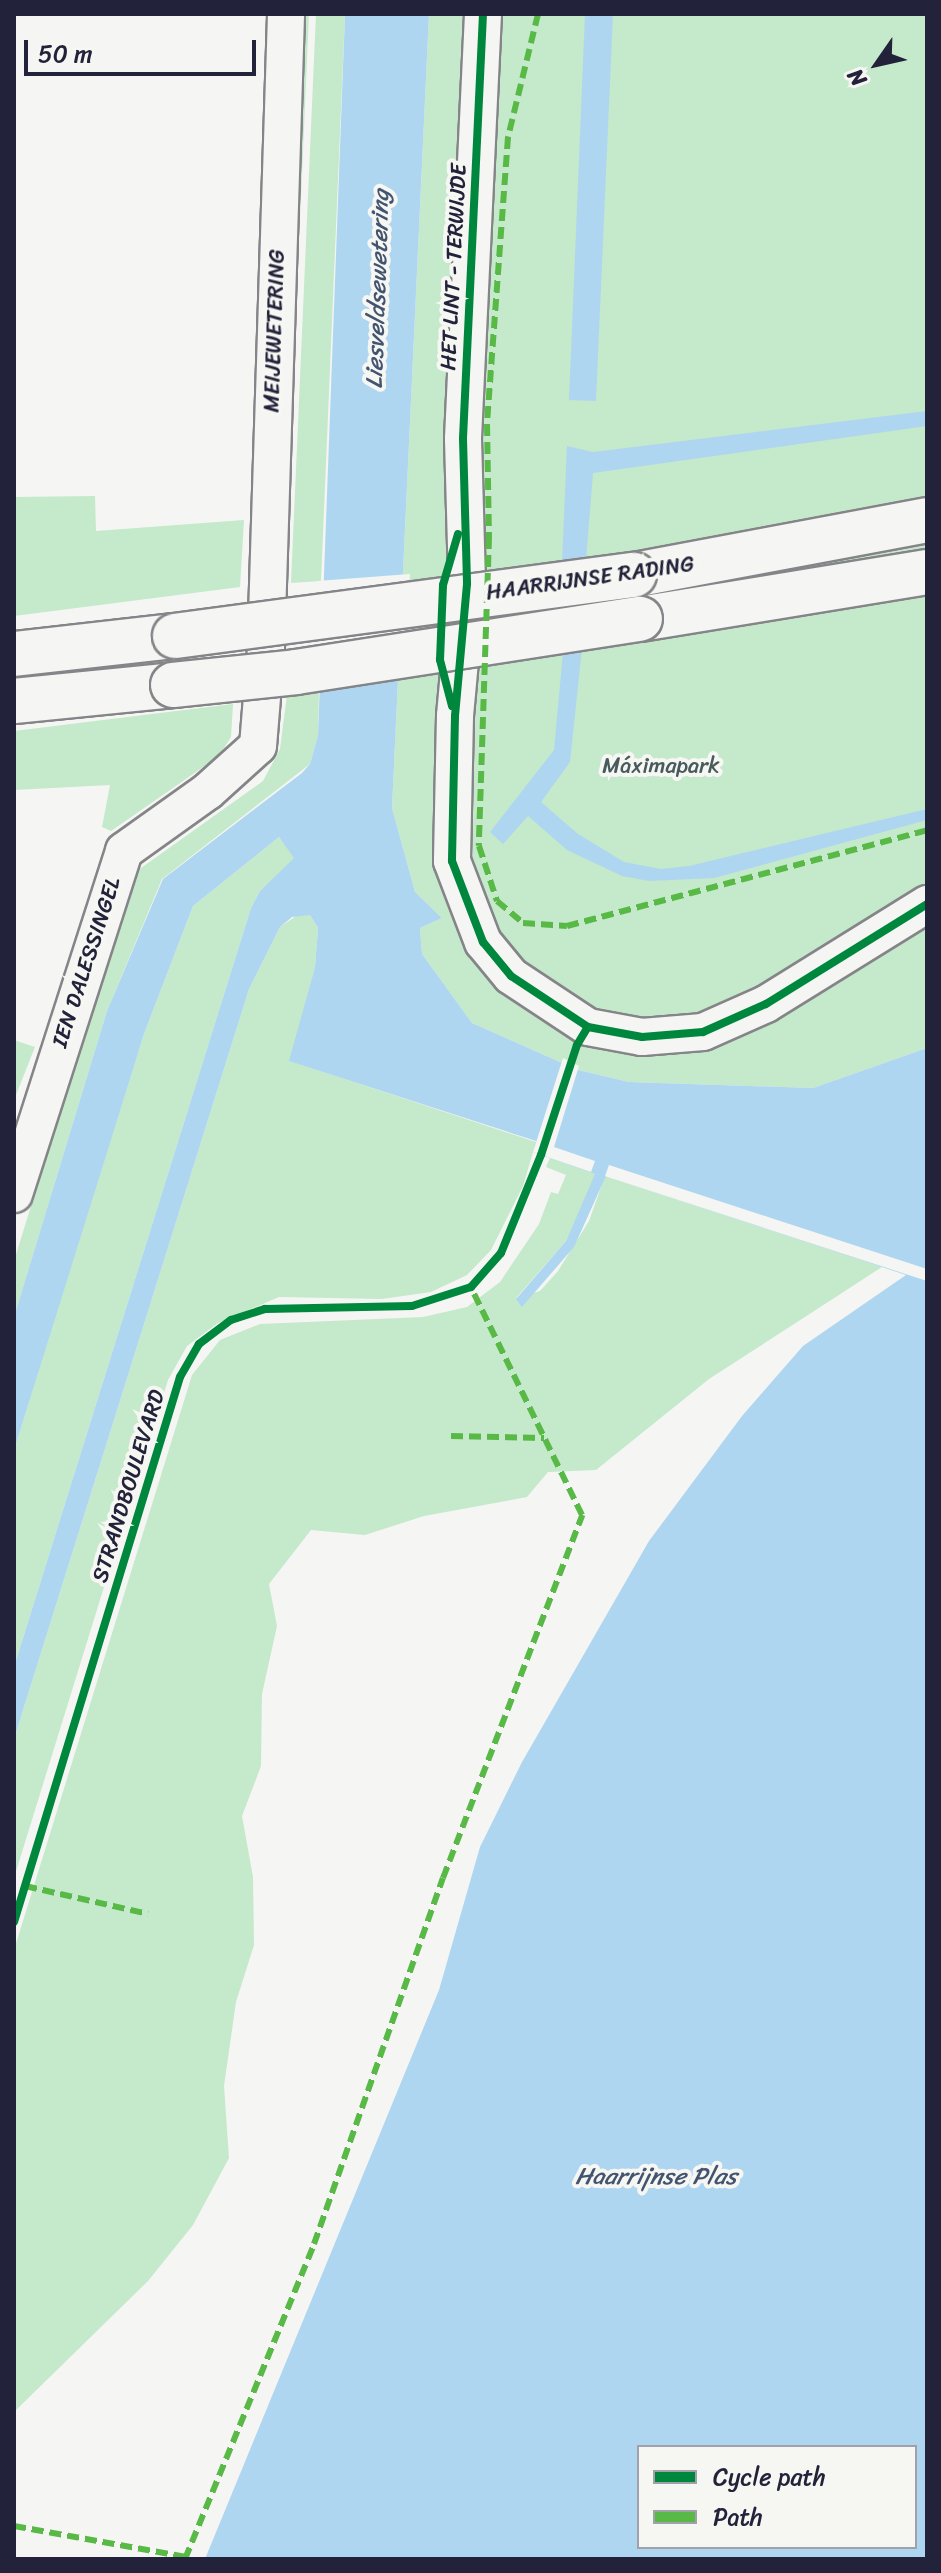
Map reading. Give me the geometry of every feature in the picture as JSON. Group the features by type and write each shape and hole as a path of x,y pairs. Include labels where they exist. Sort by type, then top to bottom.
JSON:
{"main road":[{"name":"HAARRIJNSE RADING","path":"14,654 175,636 634,575 927,520"},
{"path":"14,701 296,672 927,572"}],"street":[{"name":"MEIJEWETERING","path":"266,648 286,14"},
{"name":"HET LINT - TERWIJDE","path":"483,14 462,522 467,584 455,716 452,861 464,904 483,942 511,976 588,1027 642,1037 703,1032 766,1004 927,904"},
{"name":"IEN DALESSINGEL","path":"14,1194 124,851 208,791 258,746 266,648"}],"green space":[{"path":"302,14 309,14 284,584"},
{"path":"316,14 345,14 321,581 291,583"},
{"name":"Máximapark","path":"429,14 927,14 927,1048 813,1088 629,1082 578,1070 472,1023 422,954 420,928 442,918 415,892 392,808"},
{"path":"95,496 96,531 244,520 240,587 14,616 14,497"},
{"path":"319,691 318,735 310,764 162,879 107,1011 14,1317 14,1261 134,873 263,781 280,749 287,695"},
{"path":"233,704 231,737 219,756 111,831 102,827 110,785 14,790 14,731"},
{"path":"279,837 295,858 260,891 251,908 14,1667 14,1450 144,1034 193,906"},
{"path":"299,914 310,915 318,928 315,967 290,1061 536,1142 523,1186 491,1250 467,1275 431,1292 382,1299 279,1297 218,1323 187,1346 168,1380 14,1878 14,1739 249,989 280,927"},
{"path":"14,1040 35,1047 14,1100"},
{"path":"550,1158 596,1174 566,1241 516,1298 540,1291 558,1271 589,1221 605,1176 882,1267 709,1379 596,1470 548,1472 527,1497 424,1516 365,1535 311,1530 269,1584 277,1626 262,1694 261,1766 242,1816 253,1877 254,1945 236,2002 224,2086 229,2158 193,2225 148,2281 14,2412 14,1950 192,1375 220,1340 260,1324 423,1317 467,1307 500,1282 539,1224 551,1192 558,1194 566,1175 546,1167"}],"water":[{"name":"Haarrijnse Plas","path":"345,14 429,14 392,808 415,892 442,918 420,928 422,954 472,1023 578,1070 629,1082 813,1088 927,1048 927,2559 205,2559 439,1990 480,1847 522,1762 649,1541 742,1416 803,1346 906,1275 606,1176 574,1247 522,1307 516,1299 566,1241 595,1174 533,1152 536,1141 289,1061 315,967 318,928 310,915 292,917 280,927 249,989 14,1739 14,1667 251,908 260,891 294,858 279,837 193,906 144,1034 14,1450 14,1317 107,1011 163,879 310,764 318,735"},
{"path":"585,14 613,14 596,401 569,400"},
{"path":"927,411 927,426 593,473 586,560 562,562 567,446 593,452"},
{"path":"582,648 570,762 541,802 578,834 624,862 661,869 689,866 927,809 927,820 714,878 649,881 622,876 567,850 528,816 503,844 490,832 554,750 563,652"}],"pier":[{"path":"410,574 403,677 315,691 317,581"},
{"path":"563,1058 579,1066 554,1147 595,1161 591,1172 533,1152"},
{"path":"609,1165 927,1269 927,1281 605,1176"}],"marked path":[{"path":"538,14 508,137 487,424 489,537 479,846 497,901 523,923 567,926 927,830"},
{"path":"185,2559 314,2244 443,1878 582,1515 471,1287"},
{"path":"451,1436 544,1438"},
{"path":"25,1886 148,1914"},
{"path":"14,2526 186,2557"}],"cycle path":[{"path":"483,14 463,439 467,584 455,716 452,861 483,942 511,976 588,1027 642,1037 703,1032 766,1004 927,904"},
{"path":"452,706 440,660 443,585 458,534"},
{"name":"STRANDBOULEVARD","path":"14,1922 180,1377 199,1344 231,1320 265,1309 412,1306 471,1287 501,1253 541,1155 577,1045 588,1027"}],"water label":[{"name":"Liesveldsewetering","path":"378,289"}]}
